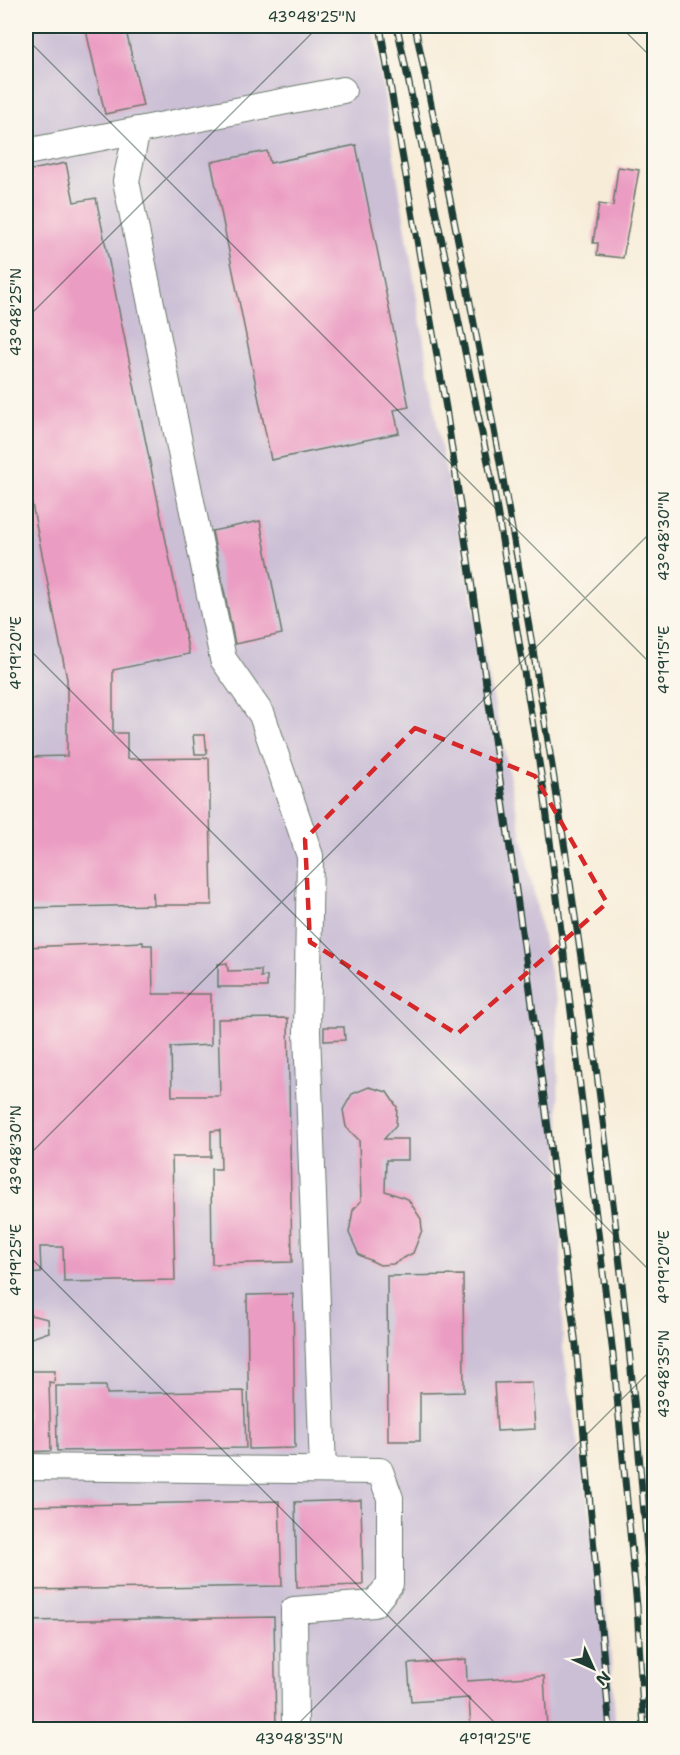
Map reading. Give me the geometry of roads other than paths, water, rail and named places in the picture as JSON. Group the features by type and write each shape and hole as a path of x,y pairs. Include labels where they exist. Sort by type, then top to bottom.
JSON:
{"lane":[{"path":"26,152 343,90"},
{"path":"137,130 126,181 223,659 262,715 277,767 310,856 307,1032 323,1469"},
{"path":"26,1467 380,1471 390,1498 388,1556 390,1584 374,1604 294,1610 295,1730"}],"railway":[{"path":"380,26 446,408 527,966 576,1345 610,1730"},
{"path":"397,26 493,486 544,792 613,1354 637,1606 644,1730"},
{"path":"415,26 494,429 563,833 592,1037 617,1240 638,1444 654,1649"}]}
